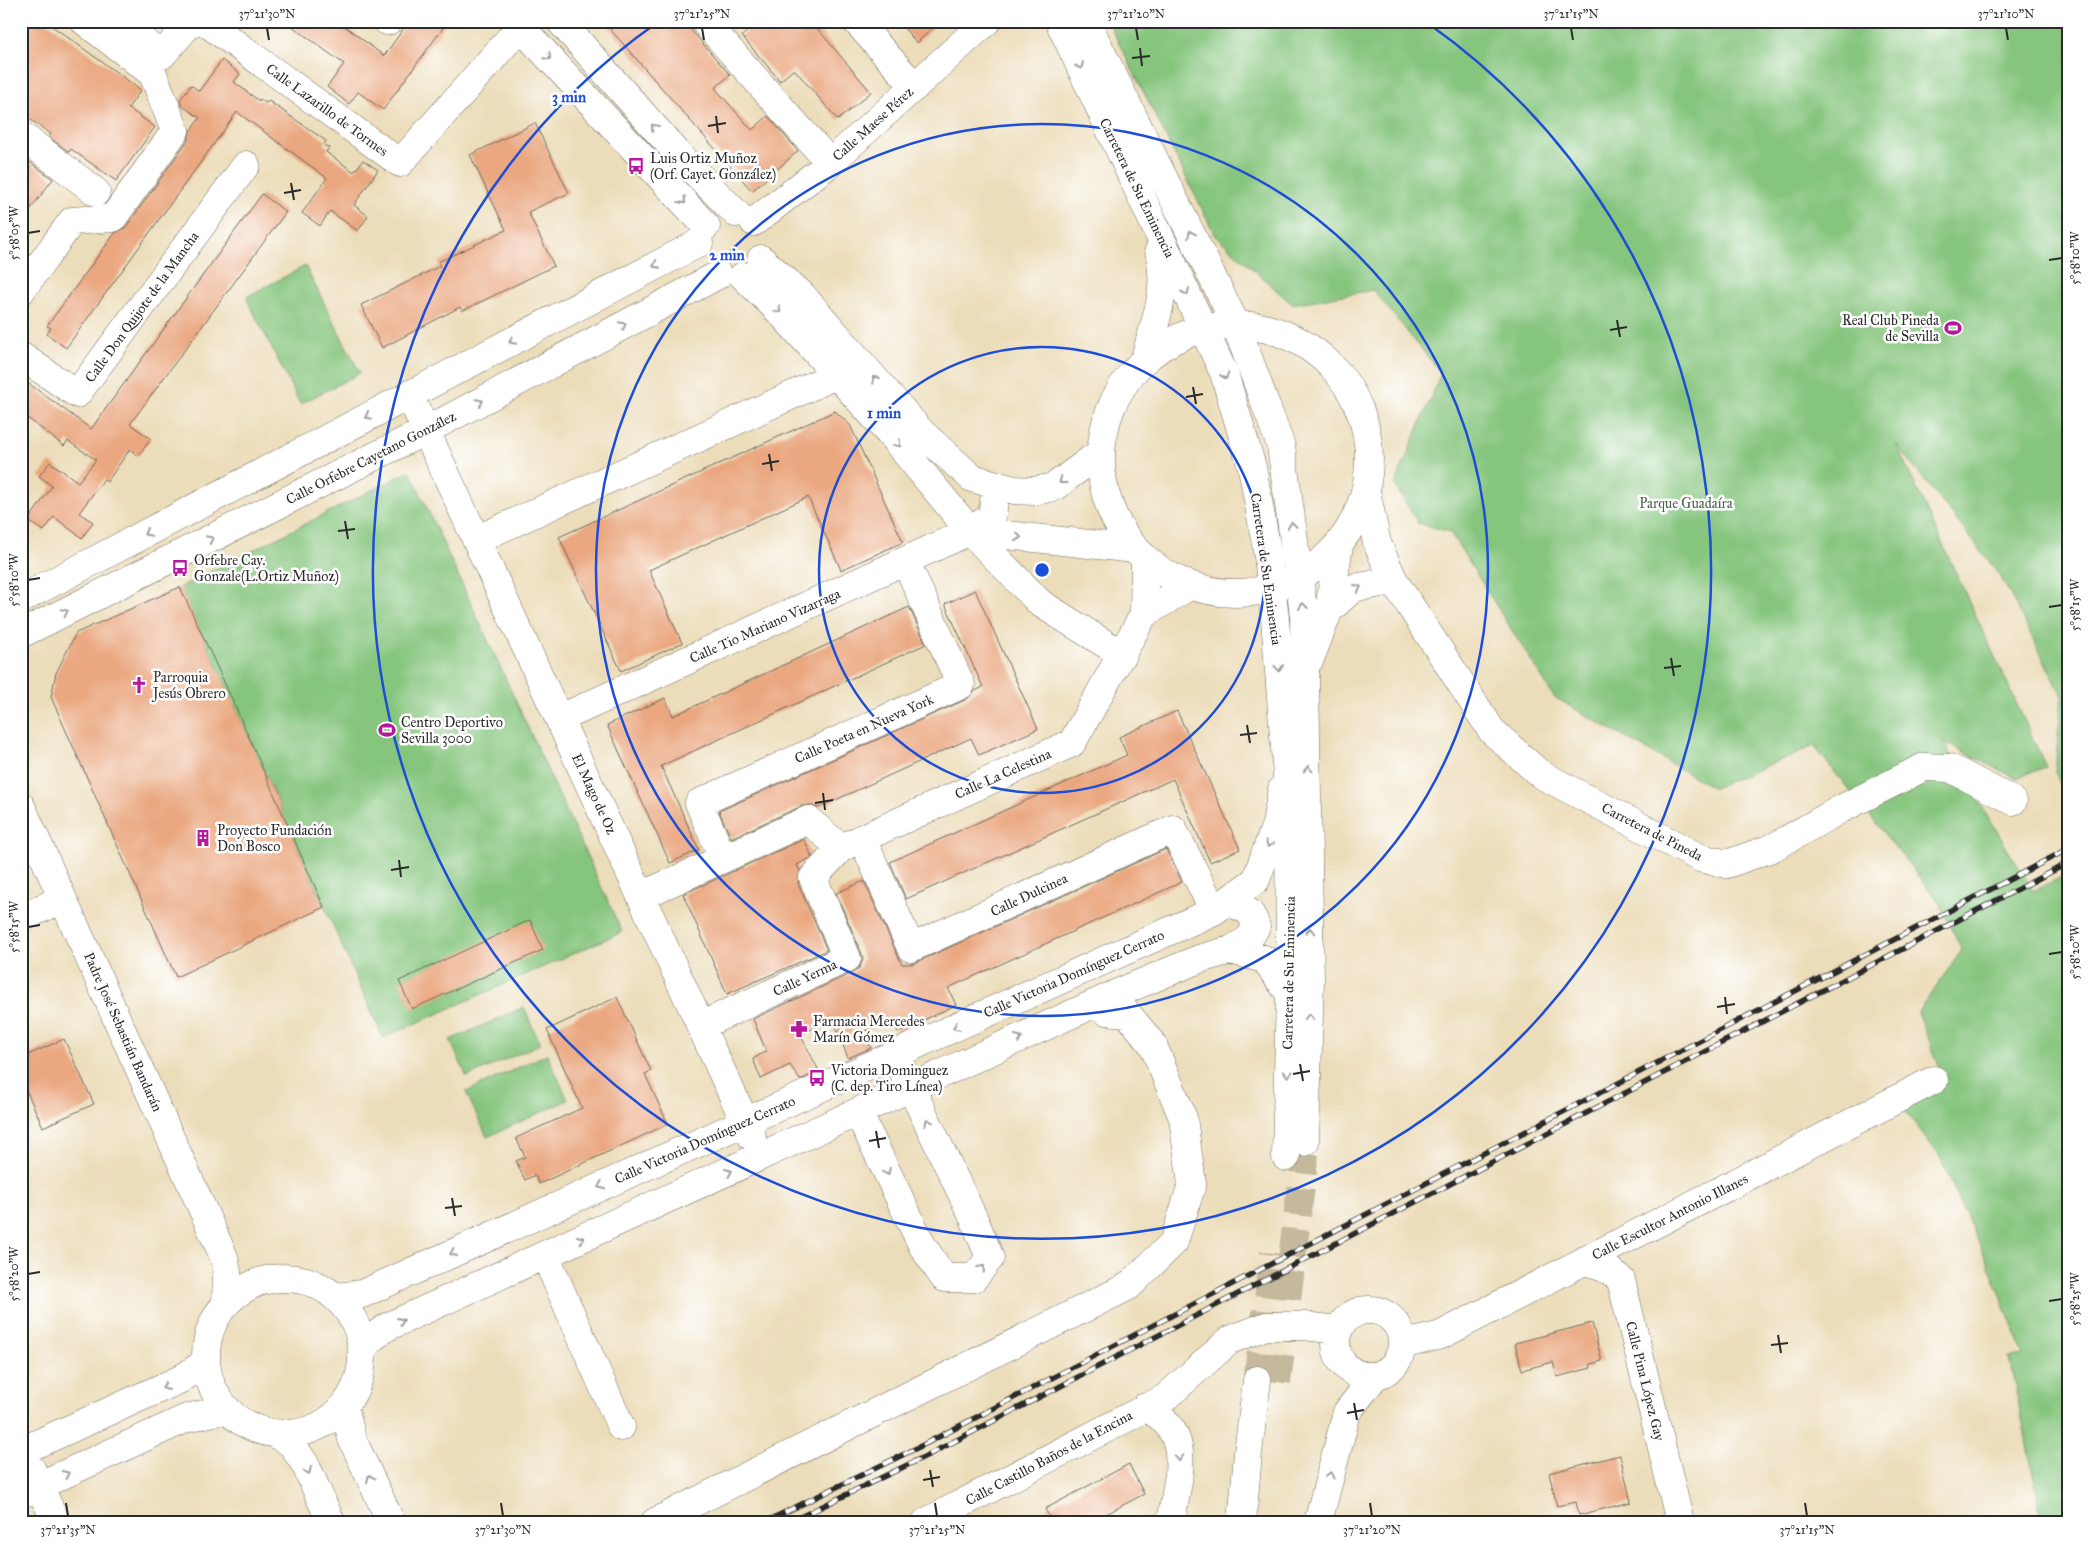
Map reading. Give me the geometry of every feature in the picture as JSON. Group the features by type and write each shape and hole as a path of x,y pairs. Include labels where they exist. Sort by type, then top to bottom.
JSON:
{"street":[{"path":"21,291 72,222 113,218 175,131 154,74 84,21"},
{"path":"117,21 162,55 192,21"},
{"name":"Calle Lazarillo de Tormes","path":"204,21 400,164 518,24"},
{"path":"560,21 687,164 745,217 764,239 741,270"},
{"path":"704,21 830,163"},
{"path":"856,21 914,87"},
{"name":"Calle Maese Pérez","path":"745,217 830,163 987,21"},
{"name":"Carretera de Su Eminencia","path":"1060,21 1224,373 1252,467 1271,585 1289,802 1290,994 1296,1155 1310,980 1304,614 1281,446 1236,325 1086,21"},
{"path":"518,24 702,235 706,265 741,270 801,294 922,433 972,478 1014,490 1034,491 1054,488 1101,452"},
{"path":"21,135 96,192"},
{"name":"Calle Don Quijote de la Mancha","path":"21,356 77,394 246,165"},
{"path":"21,599 409,394 702,235 715,217 745,217"},
{"path":"1144,360 1163,295 1163,268 1151,217"},
{"path":"741,270 895,440 970,531 1040,603 1123,655"},
{"name":"Calle Orfebre Cayetano González","path":"21,634 741,270"},
{"path":"1213,280 1288,336 1320,355 1345,383 1362,416 1369,453 1366,491 1377,543 1394,581"},
{"path":"1288,336 1252,326 1236,325 1176,338 1144,360 1122,387 1107,418 1101,452 1103,487 1115,520 1140,554 1160,571 1189,586 1220,594 1252,593 1299,573 1314,569 1341,543 1355,519 1366,491"},
{"path":"478,539 836,375"},
{"name":"El Mago de Oz","path":"409,394 478,539 700,1026 762,1157"},
{"name":"Calle Tio Mariano Vizarraga","path":"559,719 906,562 970,531 992,516 996,486"},
{"path":"970,531 1140,554"},
{"path":"1341,543 1373,561 1394,581"},
{"path":"1305,672 1329,610 1341,543"},
{"path":"1140,554 1144,614 1189,586"},
{"name":"Calle Poeta en Nueva York","path":"723,859 699,803 961,685 906,562"},
{"path":"1329,610 1353,588 1394,581"},
{"name":"Carretera de Pineda","path":"1394,581 1492,731 1540,774 1700,858 1726,864 1772,848 1841,809 1924,767 1950,768 2013,801"},
{"name":"Calle La Celestina","path":"852,843 1072,743 1123,655 1144,614"},
{"name":"Calle Victoria Domínguez Cerrato","path":"336,1297 362,1294 1219,907 1256,880 1276,824 1286,763"},
{"name":"Padre José Sebastián Bandarán","path":"21,806 224,1257 227,1272 226,1303"},
{"path":"641,896 808,820 852,843"},
{"name":"Calle Dulcinea","path":"852,843 912,948 1173,829 1219,907"},
{"name":"Calle Yerma","path":"700,1026 847,958 813,878 852,843"},
{"path":"21,918 62,898"},
{"path":"362,1349 372,1338 387,1327 1120,992 1199,959 1231,950 1249,939 1256,927 1254,918 1246,908 1219,907"},
{"path":"1231,950 1264,959 1290,994"},
{"path":"654,1522 1129,1286 1174,1242 1192,1184 1183,1118 1153,1045 1127,1013 1106,1011"},
{"path":"858,1112 922,1245 944,1278 974,1278 990,1258 974,1219 896,1054"},
{"name":"Calle Escultor Antonio Illanes","path":"1402,1346 1441,1335 1934,1080"},
{"path":"545,1255 621,1428"},
{"name":"Padre José Sebastián Bandarán","path":"224,1257 242,1272 252,1277 269,1279"},
{"name":"Calle Pina López Gay","path":"1585,1260 1610,1271 1621,1280 1680,1522"},
{"path":"287,1278 305,1280 322,1287 336,1297 357,1326 362,1349 362,1365 359,1380 344,1408 330,1420 314,1429 296,1434 277,1434 258,1430 241,1422 226,1409 212,1387 206,1362 214,1321 226,1303 246,1288 269,1279 287,1278"},
{"path":"1368,1310 1389,1316 1397,1324 1401,1334 1402,1346 1394,1366 1386,1373 1376,1376 1361,1375 1345,1367 1339,1358 1336,1347 1339,1330 1348,1318 1357,1312 1368,1310"},
{"name":"Calle Castillo Baños de la Encina","path":"926,1522 1165,1398 1230,1340 1266,1326 1339,1330"},
{"path":"56,1522 30,1490 22,1449 182,1379 206,1362"},
{"path":"1318,1522 1347,1412 1376,1376"},
{"path":"1242,1519 1248,1453 1267,1381"},
{"path":"1145,1407 1161,1416 1178,1441 1179,1472 1171,1522"},
{"path":"344,1408 352,1439 391,1522"},
{"path":"30,1490 187,1418 226,1409"},
{"path":"277,1434 291,1443 305,1464 331,1522"}],"green space":[{"name":"Parque Guadaíra","path":"1108,21 2068,21 2068,802 2055,772 2062,695 2000,575 1896,444 2046,767 2016,778 1943,742 2033,891 2068,874 2068,1522 2043,1522 2009,1357 2024,1355 1990,1268 1939,1155 1903,1108 1946,1084 1918,1012 1962,950 1939,902 1814,746 1714,788 1554,697 1450,532 1418,523 1395,485 1441,373 1373,290 1292,304 1215,235"},
{"path":"305,266 360,373 300,404 246,297"},
{"name":"Centro Deportivo Sevilla 3000","path":"410,471 622,932 383,1038 180,587"},
{"path":"524,1007 540,1044 467,1077 450,1040"},
{"path":"547,1054 568,1100 487,1137 466,1092"}],"building":[{"path":"21,21 45,21 141,90 128,108 155,127 116,181 71,149 69,152 49,137 51,134 21,113"},
{"path":"285,21 338,21 384,56 409,21 448,21 383,110 358,92 349,104 327,87 344,64"},
{"path":"603,21 683,21 730,75 715,88 752,130 768,116 798,151 752,191"},
{"path":"759,21 811,21 871,92 838,120 794,69 780,81 742,36"},
{"path":"898,21 940,21 917,43"},
{"path":"222,60 240,74 234,82 259,101 260,99 266,103 269,101 326,141 324,145 329,148 326,152 354,172 363,160 378,170 354,205 368,216 358,231 330,211 320,226 302,213 327,178 237,112 66,348 47,334 51,328 47,326 115,233 126,227 188,140 190,131 200,118 182,106 180,100 191,85 199,91"},
{"path":"535,123 569,193 528,212 554,266 462,311 460,307 382,348 361,305 440,266 438,262 506,230 470,155"},
{"path":"30,162 53,179 21,222 21,174"},
{"path":"262,194 286,212 130,424 151,439 138,456 130,449 107,482 104,479 79,513 93,522 82,538 54,517 44,531 28,521 52,486 39,476 50,462 78,482 96,460 68,441 64,446 21,413 21,378 91,429"},
{"path":"835,411 850,425 903,542 841,570 808,497 649,570 682,643 621,671 559,537"},
{"name":"Proyecto Fundación Don Bosco","path":"180,587 324,907 176,977 51,697 56,673 76,633"},
{"path":"975,590 1038,729 979,755 971,738 818,808 810,805 802,806 731,838 719,811 967,699 975,691 983,687 945,604"},
{"path":"909,607 926,644 661,766 699,850 670,863 607,725 665,698 673,716"},
{"path":"1177,711 1240,849 1210,862 1173,779 906,899 890,862 1127,755 1119,737"},
{"path":"804,839 812,857 797,865 800,871 798,884 827,950 727,994 683,894"},
{"path":"1166,849 1182,882 948,988 956,1005 898,1032 892,1020 863,1032 871,1048 848,1058 833,1020 800,1034 819,1071 800,1080 790,1065 761,1079 753,1059 766,1051 753,1019 854,972 860,967 863,959 861,952 836,893 864,881 902,964 910,964"},
{"path":"530,920 543,950 412,1009 399,981"},
{"path":"617,997 651,1071 645,1074 668,1124 539,1184 535,1175 525,1180 516,1161 525,1157 516,1138 582,1108 547,1030"},
{"path":"64,1039 94,1104 43,1127 21,1079 21,1058"},
{"path":"1592,1323 1602,1361 1590,1364 1591,1368 1557,1377 1553,1362 1522,1370 1515,1343"},
{"path":"1620,1455 1631,1502 1579,1515 1576,1502 1557,1506 1549,1473"},
{"path":"1129,1464 1144,1494 1091,1522 1052,1522 1045,1509"}],"tunnel":[{"path":"1277,1382 1305,1153"},
{"path":"1257,1380 1274,1253"}],"railway":[{"path":"765,1522 925,1444 2068,849"},
{"path":"790,1522 930,1454 2068,863"}],"place":[{"name":"Luis Ortiz Muñoz (Orf. Cayet. González)","path":"636,166"},
{"name":"Real Club Pineda de Sevilla","path":"1953,328"},
{"name":"Orfebre Cay. Gonzale(L.Ortiz Muñoz)","path":"180,568"},
{"name":"Parroquia Jesús Obrero","path":"139,685"},
{"name":"Centro Deportivo Sevilla 3000","path":"387,730"},
{"name":"Proyecto Fundación Don Bosco","path":"203,838"},
{"name":"Farmacia Mercedes Marín Gómez","path":"799,1029"},
{"name":"Victoria Dominguez (C. dep. Tiro Línea)","path":"817,1078"}]}
